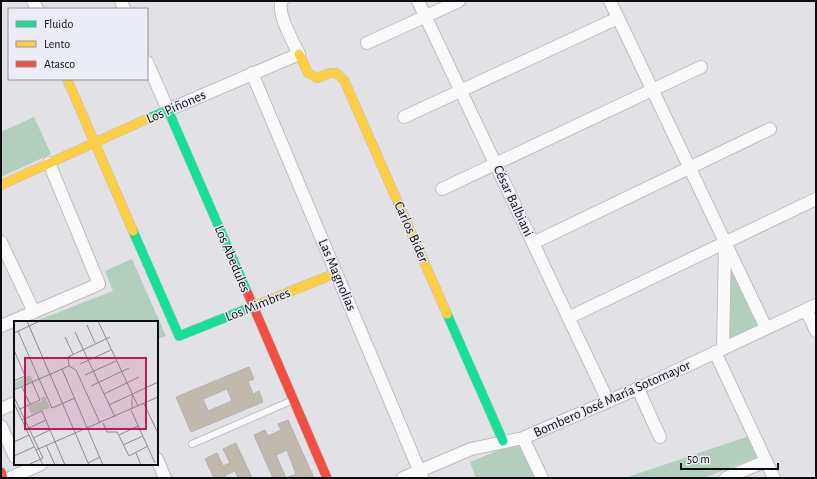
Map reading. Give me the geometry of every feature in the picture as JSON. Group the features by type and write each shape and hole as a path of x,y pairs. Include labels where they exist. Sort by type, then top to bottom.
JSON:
{"street":[{"path":"282,1 279,5 281,13 298,54"},
{"name":"César Balbiani","path":"418,1 608,402"},
{"path":"368,43 459,1"},
{"path":"610,1 766,328"},
{"path":"404,117 618,18"},
{"name":"Los Piñones","path":"1,184 298,54"},
{"name":"Carlos Bider","path":"298,54 308,73 317,78 330,73 336,73 344,80 503,442"},
{"name":"Los Abedules","path":"148,64 327,478"},
{"path":"442,189 701,67"},
{"name":"Las Magnolias","path":"252,73 421,474"},
{"path":"67,80 95,142"},
{"path":"533,243 770,129"},
{"name":"Los Mimbres","path":"95,142 179,336 336,273"},
{"path":"1,326 99,284 48,163"},
{"path":"568,318 816,199"},
{"path":"1,242 34,312"},
{"path":"725,243 719,351 774,478"},
{"path":"811,307 816,331"},
{"name":"Bombero José María Sotomayor","path":"403,478 421,474 460,453 523,438 608,402 811,307"},
{"path":"638,388 660,437"},
{"path":"1,409 14,403"},
{"path":"1,426 14,455"},
{"path":"523,438 542,478"},
{"path":"158,461 165,478"},
{"path":"726,478 766,461"},
{"path":"10,478 22,471 38,465"},
{"path":"1,472 3,478"}],"lane":[{"path":"192,444 293,400"}],"green space":[{"path":"34,117 51,154 1,177 1,132"},
{"path":"731,251 763,330 725,348"},
{"path":"132,259 166,336 158,339 158,321 36,321 113,291 105,271"},
{"path":"752,435 760,456 704,478 625,478"},
{"path":"514,444 523,449 538,478 476,478 470,462"}],"building":[{"path":"249,367 254,379 248,381 253,394 259,391 263,402 191,432 176,397","holes":["227,389 232,401 208,411 203,399"]},
{"path":"288,420 314,478 273,478 254,435 265,430 268,436 281,430 278,424","holes":["287,450 296,474 286,478 276,455"]},
{"path":"236,443 252,478 238,478 235,471 225,475 226,478 214,478 205,459 217,453 223,466 230,463 223,449"}],"traffic: fast":[{"path":"149,118 168,110 248,294"},
{"path":"133,231 179,336 254,306"},
{"path":"447,314 503,441"}],"traffic: slow":[{"path":"299,54 308,73 317,78 330,73 336,73 344,80 447,314"},
{"path":"67,80 133,231"},
{"path":"1,185 149,118"},
{"path":"254,306 336,273"}],"traffic: jam":[{"path":"248,294 327,478"},
{"path":"1,472 3,478"}]}
